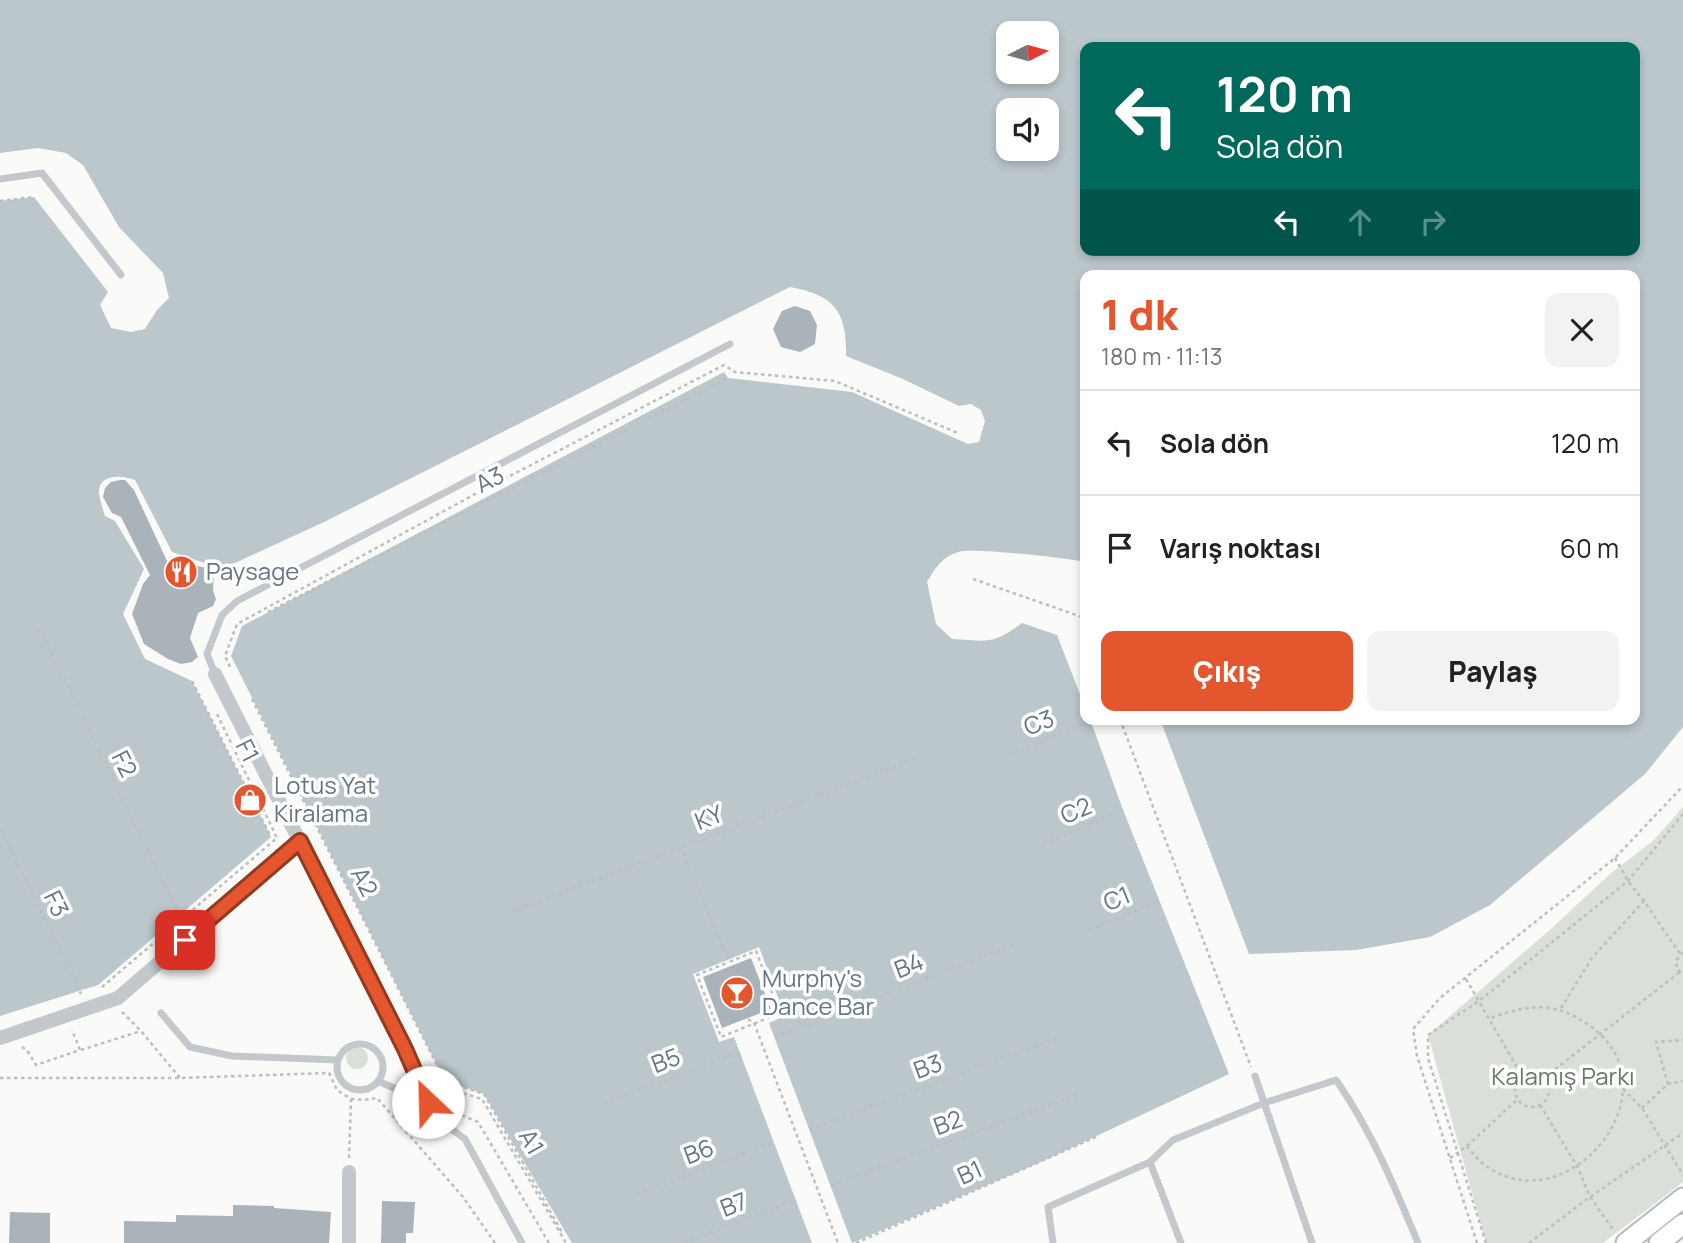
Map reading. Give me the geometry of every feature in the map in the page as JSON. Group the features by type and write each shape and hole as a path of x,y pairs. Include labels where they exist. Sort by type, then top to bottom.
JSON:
{"street":[{"path":"215,674 405,1049 437,1119"},
{"path":"0,1038 118,998 300,841"},
{"path":"349,1172 349,1243"},
{"path":"1621,1238 1683,1198"},
{"path":"1660,1243 1683,1224"}],"lane":[{"path":"0,179 42,173 121,275"},
{"path":"215,674 207,654 222,615 237,601 730,344"},
{"path":"161,1013 190,1047 232,1056 338,1060"},
{"path":"354,1045 369,1047 376,1051 382,1064 378,1081 373,1086 359,1090 346,1086 338,1074 338,1060 354,1045"},
{"path":"1255,1076 1312,1243"},
{"path":"1053,1243 1048,1207 1150,1161 1173,1140 1264,1103 1336,1080 1351,1101 1391,1178 1418,1243"},
{"path":"378,1081 396,1089 465,1139 522,1243"},
{"path":"1150,1161 1181,1243"}],"path":[{"path":"0,201 34,197"},
{"path":"230,667 225,656 237,624 405,532 724,365 735,372 835,381 960,434"},
{"name":"A3","path":"268,612 728,378"},
{"path":"973,579 1080,616"},
{"name":"F2","path":"39,628 180,915"},
{"name":"F1","path":"192,681 271,836"},
{"name":"A2","path":"252,698 445,1081"},
{"path":"100,988 277,838 216,714"},
{"name":"C3","path":"1001,758 1080,725"},
{"path":"1122,725 1255,1076"},
{"name":"KY","path":"513,911 918,758"},
{"path":"1477,1243 1418,1056 1413,1029 1440,998 1615,858 1683,786"},
{"name":"C2","path":"1044,844 1123,810"},
{"path":"1486,1243 1429,1058 1428,1035 1479,1001 1628,881 1683,814"},
{"name":"F3","path":"0,828 80,994 91,991"},
{"path":"680,848 729,962"},
{"path":"1544,1078 1681,973 1676,961 1681,953 1628,881 1615,858"},
{"name":"C1","path":"1089,930 1159,901"},
{"path":"1560,1009 1592,958 1644,901"},
{"name":"B4","path":"775,1037 1016,944"},
{"path":"756,951 780,1013 721,1037 696,975 729,962 756,951"},
{"path":"1466,978 1522,1076"},
{"path":"116,1006 180,1078"},
{"path":"1467,1146 1481,1162 1510,1178 1545,1180 1565,1174 1596,1151 1611,1131 1620,1110 1623,1075 1615,1054 1602,1035 1577,1017 1560,1009 1532,1006 1490,1018"},
{"path":"748,1019 754,1023 838,1243"},
{"path":"69,1022 80,1051"},
{"path":"17,1044 27,1050 36,1065 141,1031"},
{"name":"B3","path":"810,1129 1058,1038"},
{"path":"1668,1084 1656,1042 1683,1040"},
{"name":"B5","path":"605,1103 740,1052"},
{"path":"427,1062 439,1086 482,1100 567,1243"},
{"path":"0,1079 180,1078 329,1073 337,1090 351,1099 377,1098 463,1196 495,1243"},
{"path":"1536,1073 1544,1078 1549,1092 1540,1105 1528,1106 1518,1099 1517,1084 1522,1076 1536,1073"},
{"name":"A1","path":"445,1081 484,1094 567,1243"},
{"path":"1642,1108 1668,1084 1683,1081"},
{"path":"1623,1089 1642,1108 1683,1175"},
{"name":"B2","path":"831,1185 1077,1095"},
{"path":"349,1172 351,1099"},
{"path":"1450,1158 1518,1099"},
{"path":"428,1102 478,1122 549,1243"},
{"path":"1540,1105 1577,1166 1590,1197 1621,1238"},
{"path":"1530,1243 1590,1197 1683,1133"},
{"name":"B1","path":"856,1243 1098,1136"},
{"name":"B6","path":"637,1194 774,1142"},
{"name":"B7","path":"684,1243 796,1200"}],"green space":[{"name":"Kalamış Parkı","path":"1683,807 1683,1182 1603,1243 1486,1243 1428,1035 1610,874 1654,840"},
{"path":"357,1047 365,1050 368,1058 365,1066 357,1069 349,1066 346,1058 349,1050"}],"shaded area":[{"path":"0,0 1683,0 1683,727 1645,774 1490,905 1430,937 1356,950 1249,954 1162,725 1640,725 1640,270 1080,270 1080,561 981,551 958,552 943,560 927,582 936,624 952,639 989,640 1004,635 1022,623 1057,635 1080,694 1080,725 1092,725 1123,810 1229,1074 1043,1161 852,1243 769,1023 785,1016 759,947 693,974 719,1042 734,1037 812,1243 572,1243 484,1094 445,1081 231,656 242,626 724,372 728,378 852,392 968,444 979,442 985,421 981,410 971,404 959,406 846,356 844,327 835,308 817,295 790,287 324,522 222,569 172,552 135,480 124,477 107,479 100,486 99,493 105,516 115,521 144,569 123,614 145,659 192,681 271,837 98,985 0,1016 0,201 34,197 108,292 100,305 111,328 131,332 145,329 157,310 169,298 163,273 119,227 83,165 66,153 38,148 0,153"}],"building":[{"path":"795,306 810,311 817,325 815,344 800,352 781,347 773,329 782,311"},
{"name":"Paysage","path":"125,480 134,490 167,561 214,569 213,591 216,599 213,606 198,613 190,638 198,657 192,662 181,664 144,644 132,614 143,584 150,575 121,517 112,513 103,497 105,488 111,482"},
{"name":"Murphy's Dance Bar","path":"751,958 771,1009 722,1028 703,977"},
{"path":"382,1201 415,1202 413,1233 406,1233 406,1243 381,1243"},
{"path":"233,1205 331,1212 329,1243 124,1243 124,1221 176,1222 176,1215 233,1216"},
{"path":"10,1212 50,1213 50,1243 9,1243"}],"place":[{"name":"Paysage","path":"181,572"},
{"name":"Lotus Yat Kiralama","path":"250,800"},
{"name":"Murphy's Dance Bar","path":"737,993"}],"route":[{"path":"185,940 300,841 405,1049 428,1102"}]}
